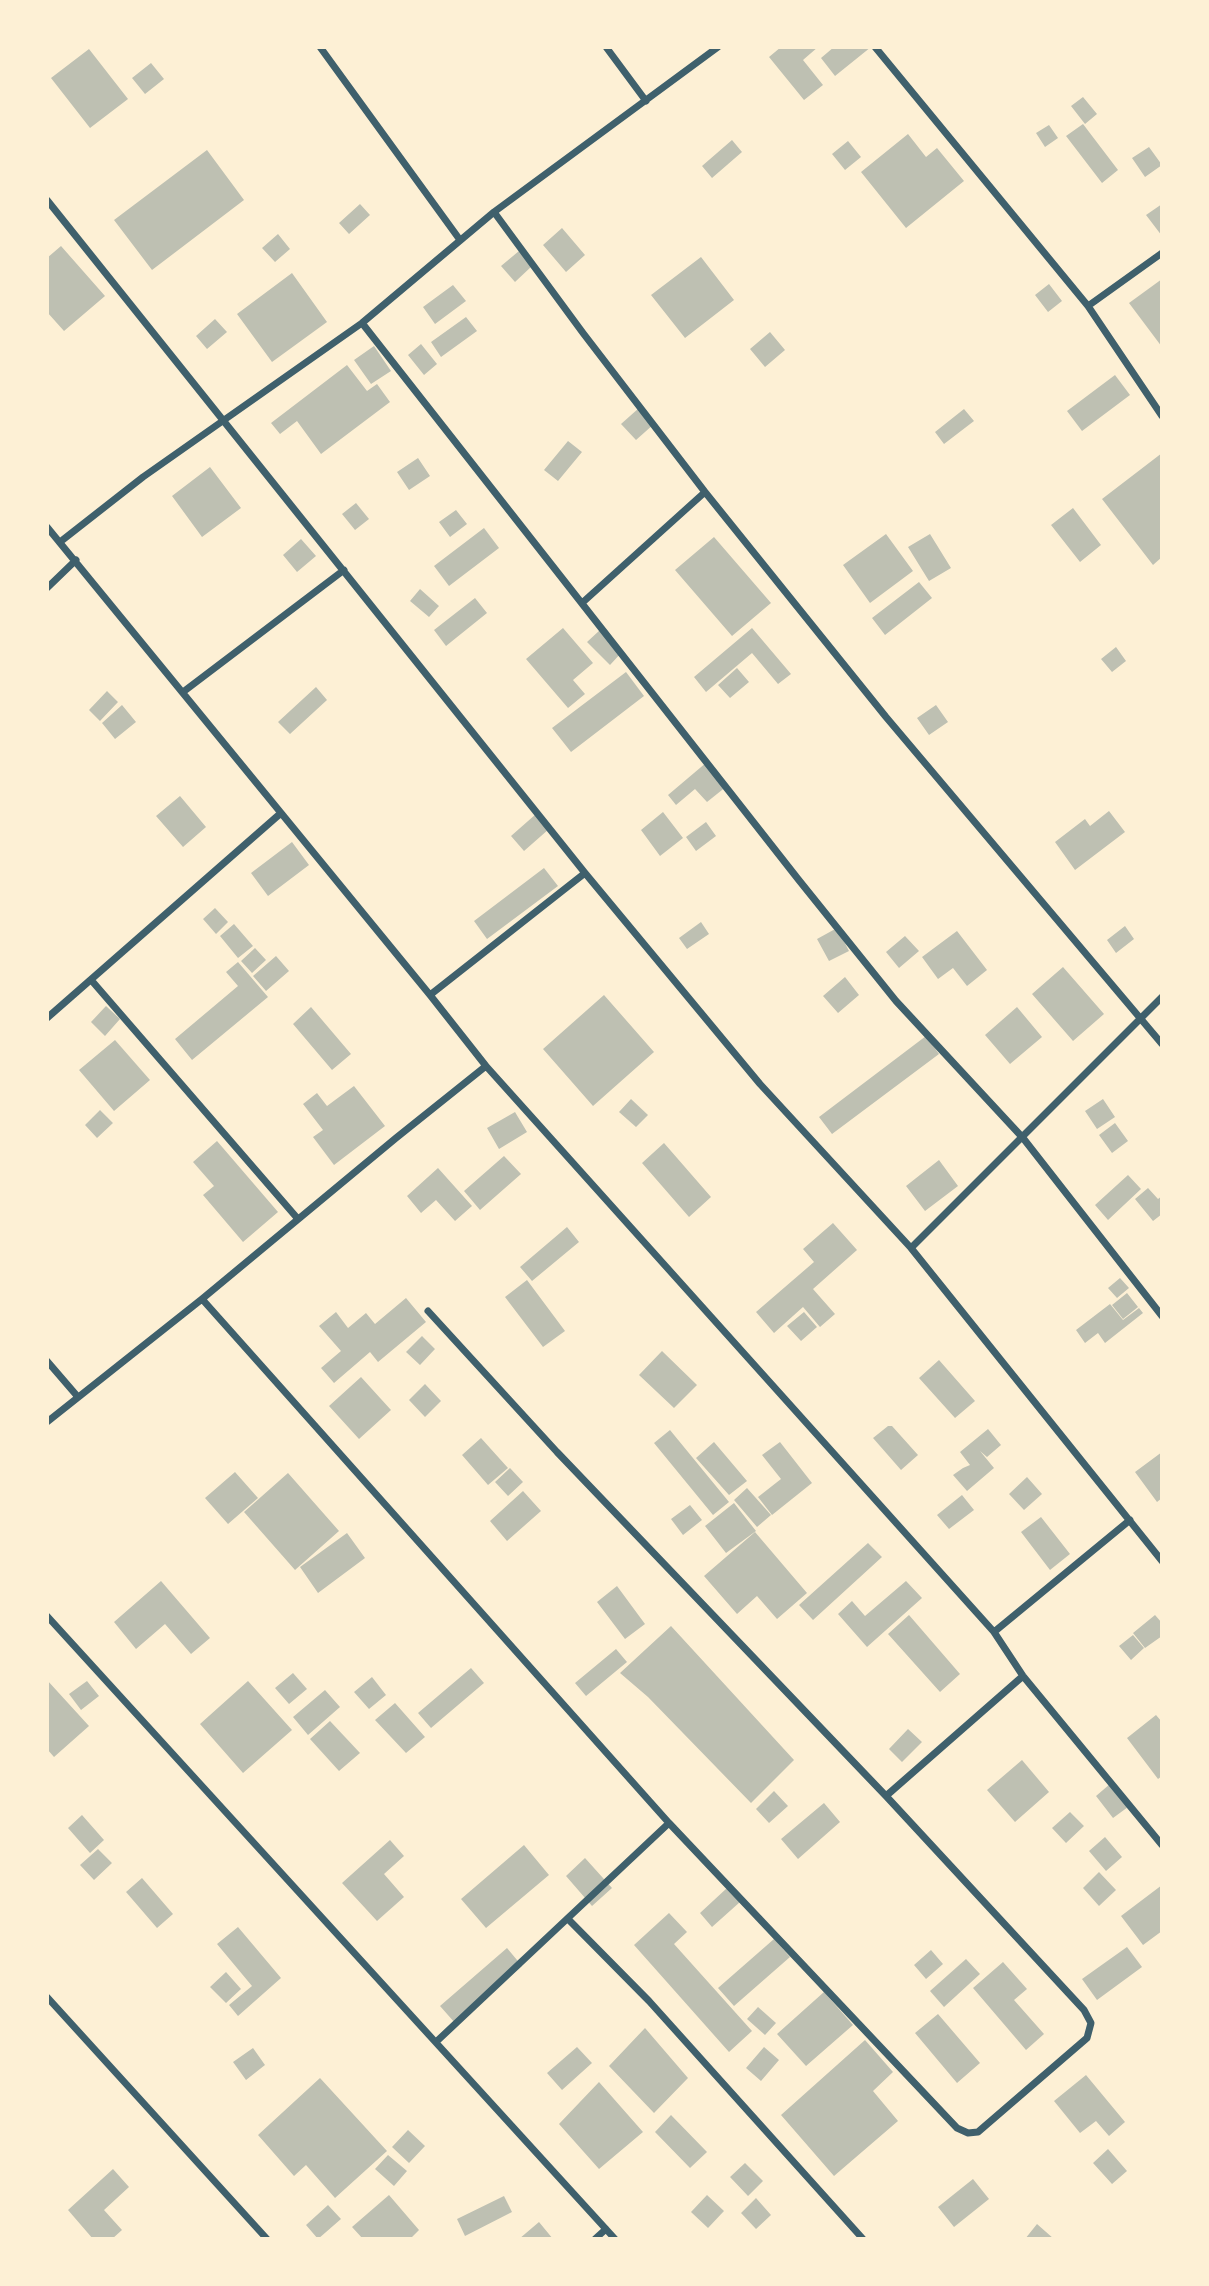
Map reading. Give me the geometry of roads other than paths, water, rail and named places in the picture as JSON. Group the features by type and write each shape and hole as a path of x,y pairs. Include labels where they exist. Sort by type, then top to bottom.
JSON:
{"street":[{"path":"320,47 460,240"},
{"path":"606,47 646,101"},
{"path":"61,542 143,477 362,323 494,212 718,47"},
{"path":"875,47 1088,306 1162,416"},
{"path":"47,200 585,873 760,1084 911,1248 1162,1561"},
{"path":"494,212 705,492 886,717 1162,1044"},
{"path":"1088,306 1162,253"},
{"path":"362,323 798,879 896,1000 1023,1138 1162,1316"},
{"path":"582,603 705,492"},
{"path":"47,527 486,1066 994,1632 1023,1676 1162,1845"},
{"path":"47,588 76,560"},
{"path":"183,692 344,570"},
{"path":"47,1018 281,813"},
{"path":"430,995 585,873"},
{"path":"92,981 298,1219"},
{"path":"911,1248 1162,997"},
{"path":"47,1422 486,1066"},
{"path":"202,1299 669,1824 957,2128 968,2133 978,2132 1087,2038 1091,2023 1084,2010 886,1796 557,1452 428,1311"},
{"path":"47,1361 78,1397"},
{"path":"994,1632 1130,1520"},
{"path":"47,1616 615,2239"},
{"path":"886,1796 1023,1676"},
{"path":"436,2042 669,1824"},
{"path":"568,1919 649,2001 863,2239"},
{"path":"47,1997 267,2239"},
{"path":"595,2239 606,2229"}]}
